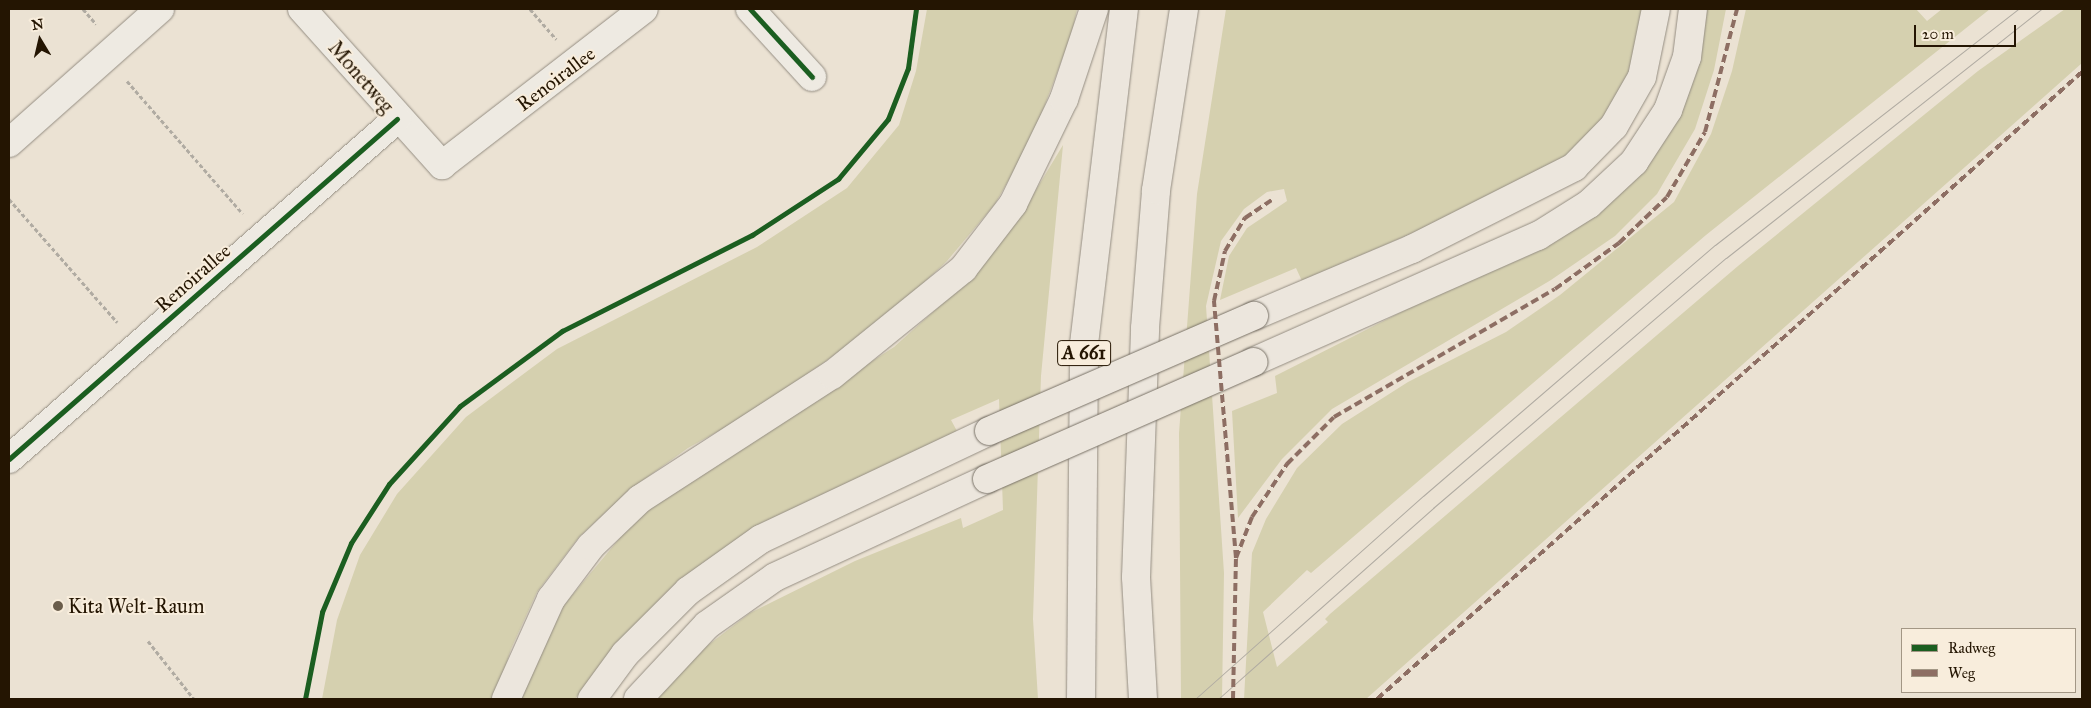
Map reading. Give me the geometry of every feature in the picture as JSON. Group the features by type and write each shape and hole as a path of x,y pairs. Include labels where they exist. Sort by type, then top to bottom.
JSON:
{"highway":[{"path":"506,699 551,599 591,546 640,499 832,375 963,269 1017,195 1064,100 1094,9"},
{"name":"A 661","path":"1081,699 1084,344 1124,9"},
{"path":"1143,699 1136,577 1145,338 1156,190 1184,9"},
{"path":"1175,58 1195,9"},
{"path":"592,699 625,654 688,590 761,538 989,430 1421,245 1574,167 1614,126 1642,77 1656,9"},
{"path":"638,699 707,625 775,577 987,479 1530,240 1589,204 1634,162 1668,110 1687,57 1693,9"}],"street":[{"path":"9,143 160,9"},
{"name":"Monetweg","path":"302,9 398,119 442,165"},
{"name":"Renoirallee","path":"442,165 644,9"},
{"path":"750,9 812,78"},
{"name":"Renoirallee","path":"9,459 398,119"}],"path":[{"path":"106,57 263,237"},
{"path":"9,198 10,204 138,346"},
{"path":"148,641 194,699"}],"shaded area":[{"path":"927,9 1077,9 1072,33 1032,139 995,204 947,261 883,321 753,412 688,448 632,488 579,537 537,592 511,649 495,699 322,699 337,620 360,555 397,494 466,417 557,349 757,247 847,188 899,125 916,71"},
{"path":"1226,9 1642,9 1638,47 1623,87 1607,117 1553,172 1302,281 1296,268 1220,300 1229,256 1247,228 1287,201 1284,189 1267,192 1244,209 1221,241 1206,306 1224,573 1222,699 1181,699 1179,433 1197,194"},
{"path":"1705,9 1726,9 1714,70 1695,129 1657,194 1615,236 1551,280 1332,409 1282,459 1238,518 1232,411 1277,393 1275,376 1423,301 1643,170 1677,122"},
{"path":"1746,9 1916,9 1927,21 1942,9 1990,9 1706,235 1311,573 1307,570 1263,612 1277,667 1328,622 1325,619 1330,614 1738,266 1978,71 2065,9 2082,9 2082,63 1366,699 1244,699 1252,553 1266,519 1297,468 1342,424 1408,382 1506,332 1560,295 1674,202 1711,134 1732,71"},
{"path":"1063,145 1041,376 1033,619 1038,699 654,699 699,652 750,613 855,561 961,518 963,528 1003,510 999,399 951,420 957,431 744,535 620,642 575,699 521,699 534,662 564,605 644,509 894,347 972,277 1022,213"}],"tram line":[{"path":"1195,699 1423,496 1715,245 2018,9"},
{"path":"1218,699 1433,508 1726,258 2041,9"}],"marked path":[{"path":"1233,699 1236,558 1252,517 1287,464 1334,417 1555,289 1619,243 1667,197 1705,132 1737,9"},
{"path":"1377,699 2082,72"},
{"path":"1236,558 1214,301 1225,251 1245,218 1272,200"}],"cycle path":[{"path":"750,9 812,77"},
{"path":"305,699 322,612 351,543 389,484 460,406 562,331 752,235 838,179 888,119 908,68 916,9"},
{"path":"9,459 397,119"}],"place":[{"name":"Kita Welt-Raum","path":"58,606"}]}
